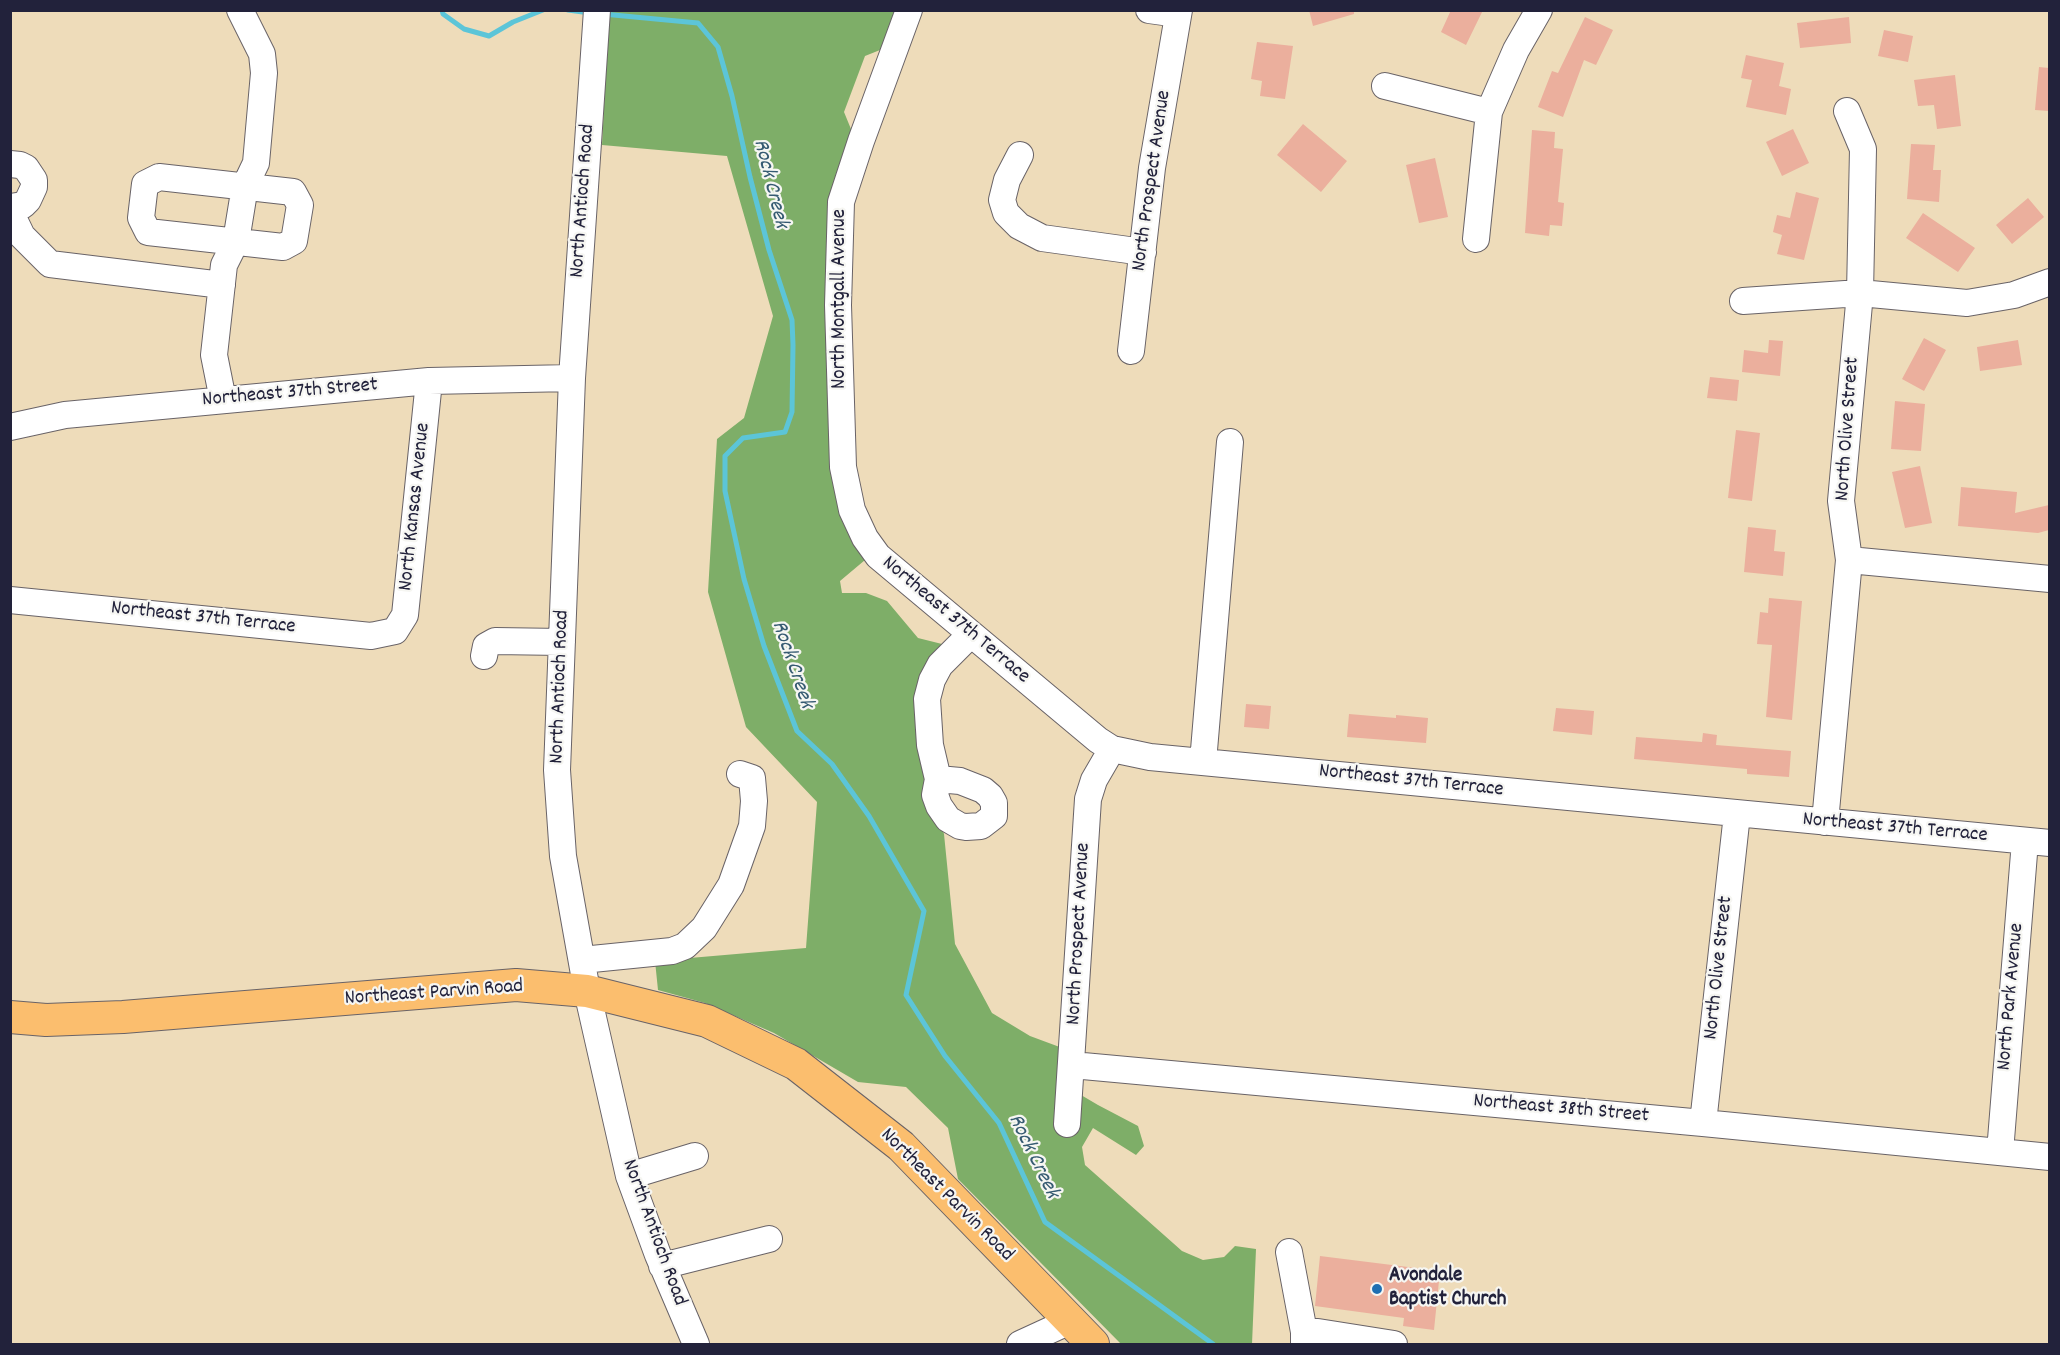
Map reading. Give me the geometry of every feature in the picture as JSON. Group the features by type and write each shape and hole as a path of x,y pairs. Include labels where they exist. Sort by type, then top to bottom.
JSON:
{"main road":[{"name":"Northeast Parvin Road","path":"10,1017 46,1020 123,1017 516,985 587,991 707,1021 796,1064 901,1146 1093,1344"}],"street":[{"path":"223,400 214,356 224,265 236,241 245,186 256,163 264,73 262,54 240,10"},
{"name":"North Montgall Avenue","path":"859,525 852,510 843,467 838,305 841,202 909,10"},
{"path":"1149,10 1179,12"},
{"path":"1476,239 1489,112 1516,50 1539,10"},
{"name":"North Prospect Avenue","path":"1131,351 1152,168 1179,12"},
{"name":"North Antioch Road","path":"597,22 572,378 557,770 563,856 587,991 629,1176 662,1266 696,1344"},
{"path":"1385,86 1489,112"},
{"name":"North Olive Street","path":"1825,822 1849,560 1841,501 1860,293 1863,149 1847,111"},
{"path":"1020,155 1007,180 1002,200 1006,213 1019,226 1042,238 1143,252"},
{"path":"10,164 26,168 34,180 34,187 28,200 10,209 22,236 50,264 222,285"},
{"path":"159,177 245,186 293,192 300,205 294,241 283,247 148,232 141,218 146,184 159,177"},
{"path":"1743,301 1860,293 1967,303 2014,295 2049,282"},
{"name":"Northeast 37th Street","path":"10,427 65,415 429,381 572,378"},
{"name":"North Kansas Avenue","path":"395,631 405,615 429,381"},
{"path":"1203,762 1230,442"},
{"name":"Northeast 37th Terrace","path":"859,525 878,556 1112,749 1150,757 2037,842"},
{"path":"1849,560 2049,579"},
{"name":"Northeast 37th Terrace","path":"10,600 371,636 395,631"},
{"path":"938,778 930,745 927,699 932,680 940,665 971,634"},
{"path":"484,656 486,646 495,641 562,642"},
{"name":"North Prospect Avenue","path":"1067,1124 1088,799 1094,780 1112,749"},
{"path":"582,960 672,951 685,946 704,928 731,885 752,826 754,801 752,778 741,774"},
{"name":"North Olive Street","path":"1703,1123 1737,813"},
{"name":"North Park Avenue","path":"2000,1152 2037,842"},
{"name":"Northeast 38th Street","path":"1072,1065 2049,1157"},
{"path":"629,1176 695,1156"},
{"path":"662,1266 768,1239"},
{"path":"1289,1252 1304,1338 1318,1332 1394,1344"},
{"path":"1020,1344 1070,1321"}],"green space":[{"path":"609,11 901,11 885,48 865,56 844,112 853,134 831,229 865,560 840,581 842,593 866,593 887,601 918,638 942,644 923,684 926,777 944,834 955,944 992,1013 1030,1036 1065,1049 1064,1085 1138,1126 1144,1146 1136,1155 1093,1128 1082,1147 1085,1165 1182,1251 1203,1260 1224,1257 1235,1246 1256,1249 1252,1344 1121,1344 958,1179 948,1128 906,1087 858,1082 774,1033 705,1003 658,990 655,961 806,948 817,802 746,727 708,592 717,439 744,418 773,316 727,156 602,145"}],"building":[{"path":"1309,10 1354,10 1354,14 1313,26"},
{"path":"1451,10 1483,10 1466,45 1441,32"},
{"path":"1585,17 1613,30 1596,65 1584,60 1563,117 1538,107 1552,71 1558,73"},
{"path":"1849,17 1851,43 1800,48 1797,23"},
{"path":"1884,30 1913,36 1908,62 1878,56"},
{"path":"1257,42 1293,46 1285,99 1260,96 1262,81 1251,79"},
{"path":"1746,55 1784,63 1779,86 1791,89 1786,115 1746,107 1752,80 1741,78"},
{"path":"2039,67 2049,68 2049,111 2035,110"},
{"path":"1955,75 1961,126 1937,129 1934,105 1918,106 1914,80"},
{"path":"1303,124 1347,161 1321,192 1277,155"},
{"path":"1793,129 1809,163 1782,176 1766,142"},
{"path":"1532,130 1555,132 1554,148 1563,149 1558,202 1564,203 1562,226 1550,225 1549,236 1525,233"},
{"path":"1911,144 1935,145 1933,170 1941,170 1939,202 1907,199"},
{"path":"1435,158 1448,217 1419,223 1406,165"},
{"path":"1796,192 1819,198 1804,260 1777,254 1782,235 1773,232 1777,215 1790,218"},
{"path":"2028,198 2044,217 2012,244 1996,225"},
{"path":"1923,213 1975,248 1958,272 1906,238"},
{"path":"1924,338 1946,350 1924,391 1902,379"},
{"path":"1769,340 1783,341 1780,376 1742,372 1744,350 1768,353"},
{"path":"2018,340 2022,365 1980,371 1977,347"},
{"path":"1710,377 1739,380 1737,401 1707,398"},
{"path":"1895,401 1925,404 1921,451 1891,449"},
{"path":"1736,430 1760,433 1752,501 1728,498"},
{"path":"1920,466 1932,523 1905,528 1892,472"},
{"path":"1961,487 2017,492 2015,513 2049,505 2049,530 2038,533 1958,526"},
{"path":"1748,527 1776,530 1774,551 1785,552 1783,576 1744,572"},
{"path":"1769,598 1802,601 1792,720 1766,717 1772,645 1757,644 1760,612 1768,613"},
{"path":"1246,704 1271,706 1269,729 1244,727"},
{"path":"1556,708 1594,711 1592,735 1553,731"},
{"path":"1349,714 1428,718 1426,743 1347,737"},
{"path":"1703,733 1717,735 1716,745 1791,751 1789,777 1747,774 1747,769 1634,759 1636,737 1702,742"},
{"name":"Avondale Baptist Church","path":"1320,1256 1440,1271 1434,1330 1403,1326 1404,1318 1315,1306"}],"waterway":[{"name":"Rock Creek","path":"442,10 443,14 464,29 489,36 513,22 543,10"},
{"name":"Rock Creek","path":"568,10 590,13"},
{"name":"Rock Creek","path":"603,14 698,23 718,47 769,250 792,320 793,345 792,412 785,432 743,438 725,456 725,491 744,579 764,646 797,731 832,764 869,816 924,911 906,995 945,1056 999,1123 1045,1222 1213,1344"}],"place":[{"name":"Avondale Baptist Church","path":"1377,1289"}]}
